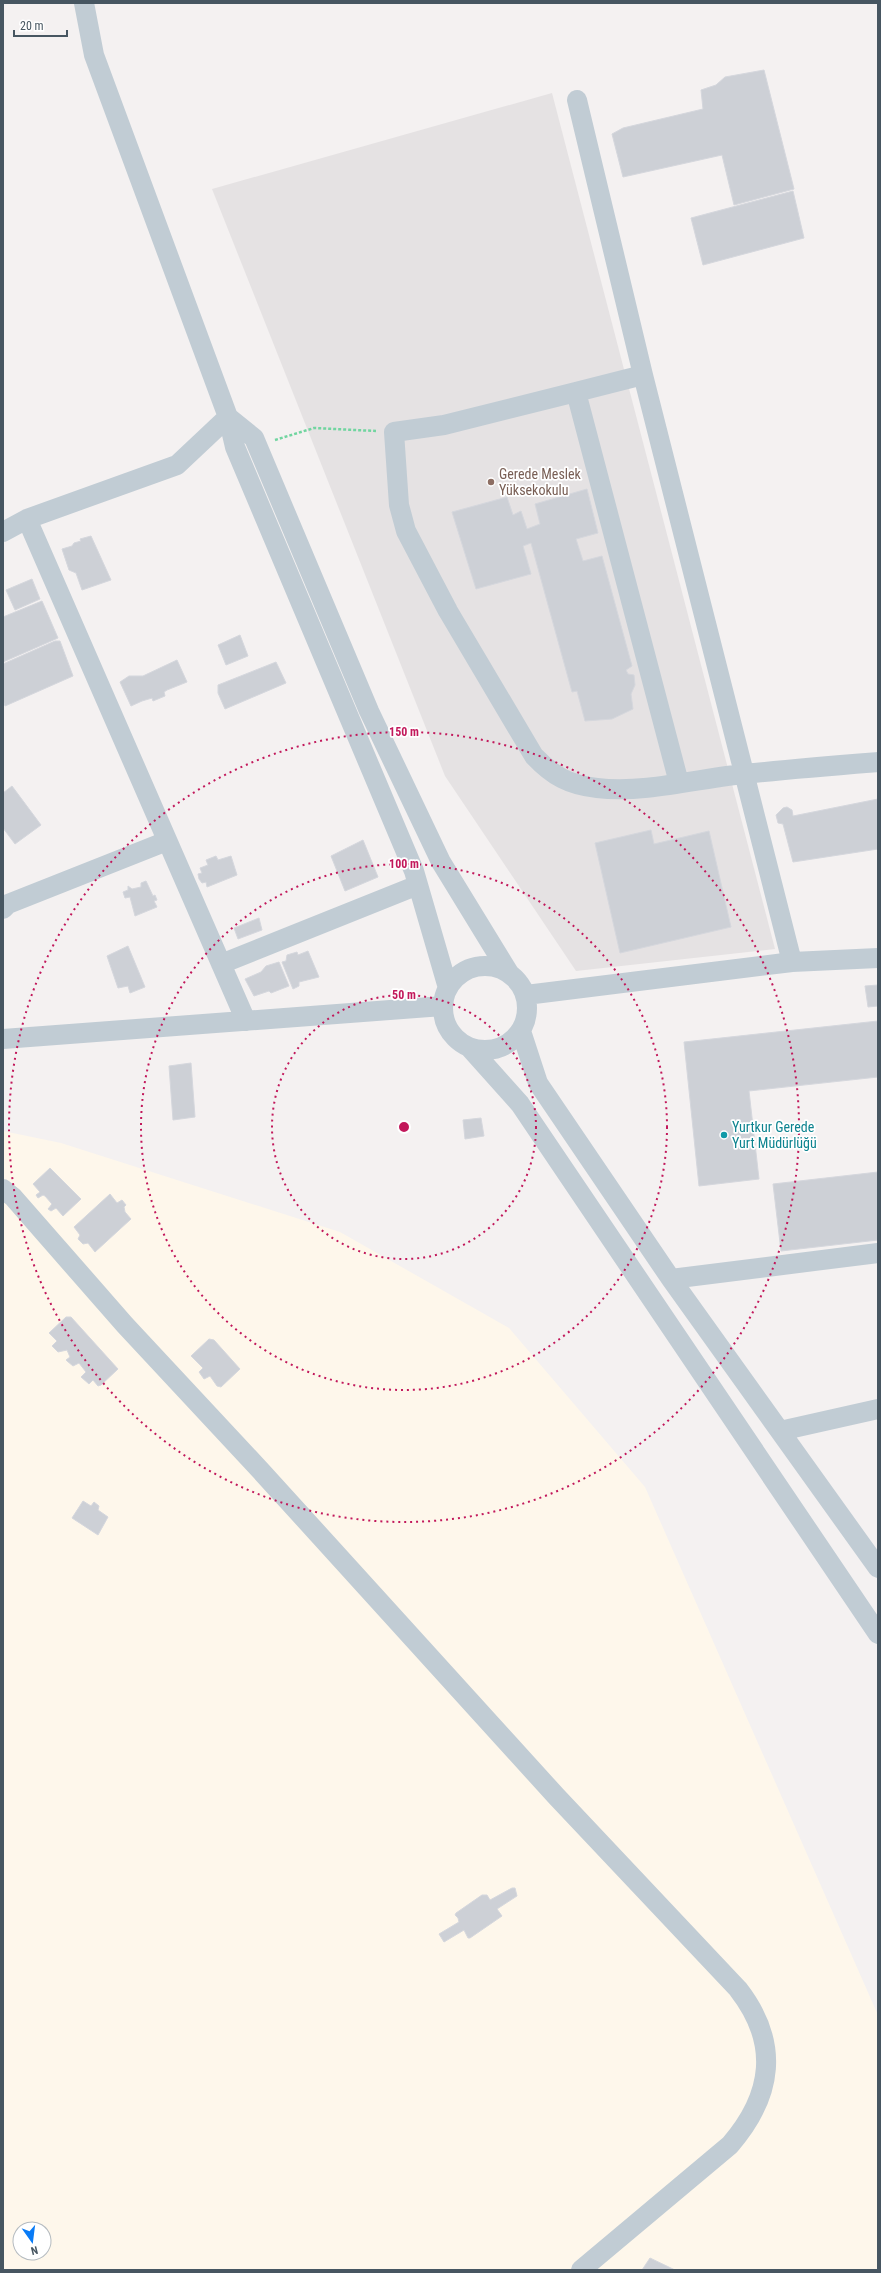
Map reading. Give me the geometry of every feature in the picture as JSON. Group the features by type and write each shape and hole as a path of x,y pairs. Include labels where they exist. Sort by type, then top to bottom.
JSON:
{"street":[{"path":"84,3 94,55 228,418 236,447 414,871 446,997 444,1020 450,1032 459,1042 470,1048 484,1051 499,1049 512,1042 521,1031 527,1014 526,995 519,983 509,973 441,862 369,710 258,446 254,438 228,418"},
{"path":"578,100 643,375 792,962"},
{"path":"643,375 444,425 394,432 399,505 406,531 448,611 534,756 549,772 569,782 598,788 636,788 745,774 878,762"},
{"path":"576,392 679,783"},
{"path":"3,532 27,519 177,464 228,418"},
{"path":"27,519 246,1021"},
{"path":"3,909 8,904 167,841"},
{"path":"221,964 418,885"},
{"path":"526,995 792,962 878,958"},
{"path":"446,997 457,977 469,969 482,966 497,967 509,973"},
{"path":"3,1039 246,1021 446,997"},
{"path":"521,1031 538,1083 671,1279 878,1568"},
{"path":"470,1048 520,1104 878,1634"},
{"path":"3,1190 13,1197 125,1325 266,1477 556,1796 738,1989 756,2016 766,2044 767,2073 755,2108 740,2134 730,2145 582,2270"},
{"path":"671,1279 878,1253"},
{"path":"780,1431 878,1409"}],"path":[{"path":"258,446 314,428 394,432"}],"shaded area":[{"name":"Gerede Meslek Yüksekokulu","path":"552,93 775,949 576,971 445,776 212,189"},
{"path":"3,1131 61,1143 340,1232 509,1328 645,1487 878,2015 878,2270 3,2270"}],"building":[{"path":"764,70 794,189 734,205 722,155 623,177 612,134 623,128 703,109 701,90 716,85 725,77"},
{"path":"793,191 804,238 703,265 691,218"},
{"path":"587,489 598,533 576,539 583,561 602,556 632,666 626,670 628,674 634,675 635,685 631,694 633,709 612,719 585,721 577,691 572,692 531,543 523,546 531,574 476,589 452,512 507,497 513,515 521,511 527,529 540,524 535,504"},
{"path":"91,536 111,580 82,590 76,573 69,570 62,549 81,541 80,539"},
{"path":"32,579 40,599 15,610 6,590"},
{"path":"42,601 58,638 3,662 3,617"},
{"path":"240,635 248,656 226,665 218,645"},
{"path":"55,641 60,641 73,676 5,706 3,700 3,664"},
{"path":"177,660 187,682 167,690 164,692 165,696 153,701 152,698 131,706 120,682 129,676 143,676"},
{"path":"276,662 286,683 225,709 218,693 218,685"},
{"path":"12,786 41,825 15,844 3,828 3,793"},
{"path":"878,799 878,849 793,862 783,824 778,823 776,815 783,808 787,807 792,810 793,816"},
{"path":"651,830 654,844 709,831 731,927 620,953 595,843"},
{"path":"363,840 378,877 345,891 331,856"},
{"path":"216,856 218,860 231,856 237,875 207,887 206,882 202,883 199,879 198,874 202,873 200,868 208,865 206,860"},
{"path":"146,881 153,896 155,895 157,900 154,901 157,907 135,916 130,897 125,898 123,892 128,890 128,886 132,889 141,887 141,883"},
{"path":"259,918 262,930 238,939 234,928"},
{"path":"128,946 145,987 130,993 128,986 118,988 107,956"},
{"path":"308,951 319,977 299,982 299,986 293,989 282,962 286,961 287,955 297,952 298,955"},
{"path":"279,962 289,986 271,993 269,991 254,996 245,979 261,972 266,966"},
{"path":"878,985 878,1006 868,1007 865,986"},
{"name":"Yurtkur Gerede Yurt Müdürlüğü","path":"878,1021 878,1077 749,1091 759,1179 699,1186 684,1042"},
{"path":"191,1063 195,1117 173,1120 169,1066"},
{"path":"481,1118 484,1136 465,1139 463,1120"},
{"path":"50,1168 81,1199 63,1216 56,1208 51,1211 48,1209 52,1204 43,1195 38,1198 36,1195 40,1192 33,1184"},
{"path":"878,1172 878,1240 781,1251 773,1184"},
{"path":"110,1194 117,1203 122,1200 126,1205 124,1207 125,1212 131,1219 95,1252 88,1243 83,1244 78,1239 80,1235 74,1227"},
{"path":"66,1317 71,1317 118,1369 101,1385 98,1386 93,1380 89,1384 81,1377 86,1372 79,1363 73,1366 66,1360 70,1357 67,1350 58,1352 52,1346 57,1341 49,1333"},
{"path":"209,1339 214,1340 240,1369 221,1387 217,1386 210,1376 204,1379 199,1372 203,1368 191,1356"},
{"path":"83,1501 91,1506 94,1502 99,1506 98,1510 108,1517 98,1535 72,1518"},
{"path":"512,1888 515,1888 517,1896 497,1909 502,1916 470,1938 468,1938 464,1930 444,1942 439,1934 459,1922 455,1915 456,1913 482,1895 487,1895 490,1900"},
{"path":"650,2258 675,2270 642,2270"}],"place":[{"name":"Gerede Meslek Yüksekokulu","path":"491,482"},
{"name":"Yurtkur Gerede Yurt Müdürlüğü","path":"724,1135"}]}
